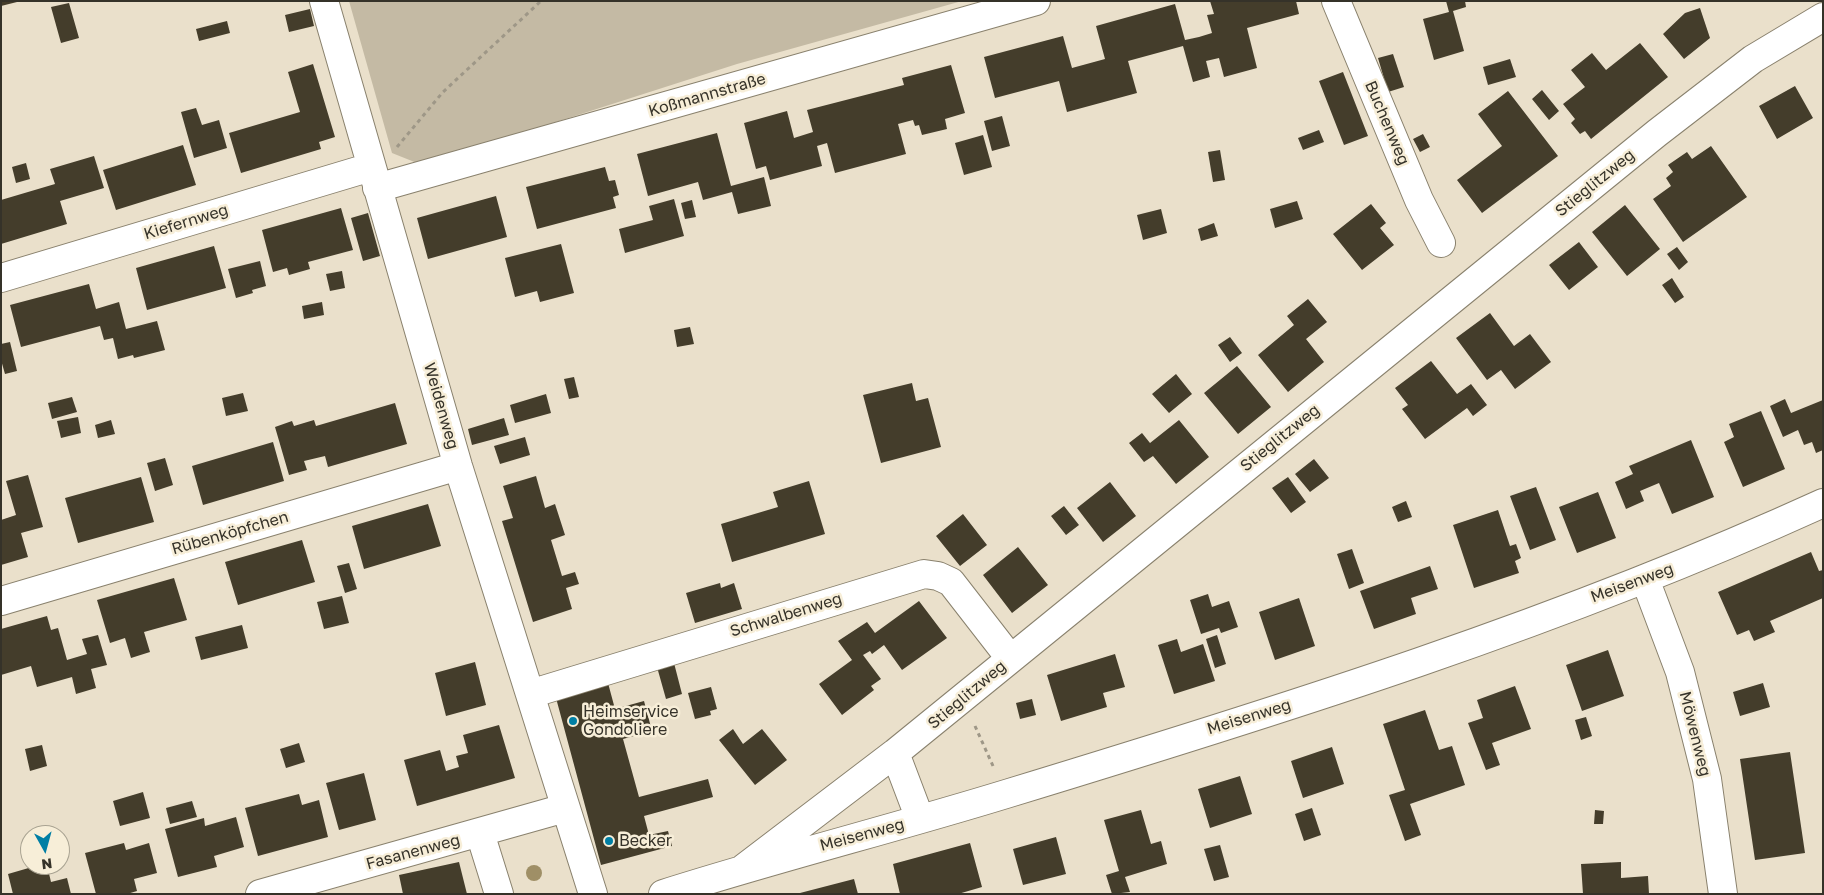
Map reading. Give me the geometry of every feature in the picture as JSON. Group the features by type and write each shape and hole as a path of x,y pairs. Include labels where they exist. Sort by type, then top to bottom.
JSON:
{"street":[{"name":"Weidenweg","path":"324,1 458,466 592,894"},
{"name":"Koßmannstraße","path":"374,176 1036,1"},
{"name":"Buchenweg","path":"1336,1 1419,200 1441,243"},
{"name":"Stieglitzweg","path":"744,868 895,753 1656,133 1754,59 1823,17"},
{"name":"Kiefernweg","path":"1,278 374,176"},
{"name":"Rübenköpfchen","path":"1,601 458,466"},
{"name":"Meisenweg","path":"663,894 744,868 1006,794 1350,686 1645,579 1721,549 1823,503"},
{"name":"Schwalbenweg","path":"530,694 924,574 938,576 951,582 1010,658"},
{"name":"Möwenweg","path":"1645,579 1680,672 1707,779 1723,894"},
{"path":"895,753 920,819"},
{"name":"Fasanenweg","path":"260,894 564,808"},
{"path":"480,833 500,894"}],"path":[{"path":"374,176 443,92 541,1"},
{"path":"962,698 1006,794"}],"shaded area":[{"path":"349,1 962,1 737,64 422,165 392,153"}],"building":[{"path":"1,1 17,1 17,2 1,6"},
{"path":"1210,1 1296,1 1299,14 1247,28 1257,68 1224,77 1219,58 1206,61 1210,77 1193,82 1183,46 1128,61 1137,93 1067,112 1059,81 995,98 984,57 1063,36 1072,68 1105,59 1096,26 1175,4 1185,40 1199,37 1212,33 1207,15 1214,14"},
{"path":"1446,1 1465,1 1466,7 1453,11 1464,51 1434,60 1423,19 1449,12"},
{"path":"69,3 79,38 61,43 51,7"},
{"path":"1700,8 1710,38 1684,59 1663,34 1685,13"},
{"path":"310,9 314,26 289,32 285,15"},
{"path":"227,21 230,33 199,41 196,29"},
{"path":"1640,43 1668,77 1591,139 1585,131 1580,134 1571,123 1575,119 1563,104 1585,87 1571,70 1592,53 1606,70"},
{"path":"1393,54 1404,87 1388,92 1378,58"},
{"path":"1510,59 1516,77 1488,85 1483,67"},
{"path":"313,64 335,137 319,142 321,149 241,173 229,133 300,112 288,72"},
{"path":"951,65 965,113 945,119 947,129 922,135 919,125 915,126 913,120 898,124 906,154 835,173 827,143 817,146 822,166 770,180 766,166 756,169 744,123 787,111 794,138 813,132 807,110 904,85 902,78"},
{"path":"1343,72 1368,136 1344,145 1319,81"},
{"path":"1795,86 1813,118 1777,139 1759,106"},
{"path":"1542,90 1559,111 1549,120 1532,99"},
{"path":"1508,91 1558,156 1482,213 1457,180 1502,146 1478,114"},
{"path":"196,108 202,125 219,120 227,148 194,158 181,112"},
{"path":"1002,116 1010,146 992,151 984,121"},
{"path":"1319,130 1324,142 1303,150 1298,138"},
{"path":"717,133 731,186 764,177 771,206 738,214 732,192 703,200 698,182 648,196 637,154"},
{"path":"1423,134 1430,147 1420,152 1413,139"},
{"path":"983,135 992,167 964,175 955,143"},
{"path":"183,145 196,185 116,210 103,170"},
{"path":"1711,146 1747,197 1683,242 1653,199 1671,186 1666,178 1673,172 1668,165 1687,152 1692,159"},
{"path":"1220,150 1225,180 1213,182 1208,152"},
{"path":"94,156 104,188 60,201 67,224 1,244 1,200 55,184 50,169"},
{"path":"26,163 30,179 16,183 12,167"},
{"path":"605,167 609,181 615,180 619,195 613,197 616,208 537,229 526,187"},
{"path":"496,196 507,237 428,259 417,218"},
{"path":"674,199 684,236 625,253 619,229 653,220 649,206"},
{"path":"692,200 696,217 685,219 681,203"},
{"path":"1297,201 1303,219 1275,228 1270,209"},
{"path":"1371,204 1386,223 1380,228 1394,245 1362,270 1333,234"},
{"path":"1625,205 1660,249 1627,276 1592,232"},
{"path":"341,208 353,250 308,262 310,269 289,275 287,268 273,272 262,230"},
{"path":"1161,209 1167,233 1143,240 1137,215"},
{"path":"368,213 380,256 363,261 351,218"},
{"path":"1214,223 1218,236 1201,241 1198,229"},
{"path":"1579,242 1598,267 1569,290 1549,265"},
{"path":"561,244 574,293 540,302 537,291 515,297 505,258"},
{"path":"214,246 226,288 147,310 136,268"},
{"path":"1677,247 1688,262 1679,270 1667,254"},
{"path":"260,261 266,286 252,290 253,293 236,298 228,269"},
{"path":"342,271 345,288 330,291 326,274"},
{"path":"1672,278 1684,297 1675,303 1662,285"},
{"path":"89,284 96,309 119,302 126,329 157,321 165,350 134,358 133,355 118,359 113,338 104,340 100,326 21,347 10,305"},
{"path":"1308,299 1327,322 1306,339 1324,362 1288,392 1258,355 1294,325 1287,316"},
{"path":"322,302 324,315 304,319 302,306"},
{"path":"1490,313 1514,346 1530,334 1551,362 1515,389 1501,370 1487,380 1456,338"},
{"path":"690,327 694,344 677,347 674,330"},
{"path":"1230,337 1242,353 1230,362 1218,345"},
{"path":"10,342 17,371 5,374 1,360 1,344"},
{"path":"1431,361 1457,394 1471,384 1487,405 1473,416 1467,408 1425,439 1402,409 1408,405 1395,388"},
{"path":"1237,366 1271,407 1238,434 1204,393"},
{"path":"1176,374 1192,394 1169,413 1152,394"},
{"path":"574,377 579,397 569,399 564,379"},
{"path":"912,383 916,401 928,398 941,447 881,463 863,395"},
{"path":"243,393 248,411 226,416 222,398"},
{"path":"546,394 551,413 515,423 510,405"},
{"path":"72,397 77,412 52,419 48,403"},
{"path":"1785,399 1791,413 1823,400 1823,450 1816,453 1812,442 1804,445 1798,430 1783,437 1770,406"},
{"path":"395,403 407,444 328,467 325,456 304,461 307,470 289,475 275,427 292,421 294,426 314,420 316,426"},
{"path":"1761,411 1785,469 1743,487 1724,442 1734,437 1729,424"},
{"path":"78,417 81,433 61,438 57,421"},
{"path":"504,418 509,435 472,445 468,429"},
{"path":"111,420 115,434 98,438 95,425"},
{"path":"1179,420 1209,457 1176,484 1153,456 1144,462 1129,443 1142,433 1150,443"},
{"path":"525,437 530,455 500,464 494,446"},
{"path":"1691,440 1714,497 1672,514 1659,483 1640,491 1644,501 1626,509 1615,482 1633,474 1629,466"},
{"path":"273,442 284,481 203,505 192,466"},
{"path":"165,458 173,485 155,491 147,463"},
{"path":"1314,459 1329,478 1310,492 1295,474"},
{"path":"28,475 43,527 21,533 28,557 1,565 1,520 16,515 6,481"},
{"path":"536,476 545,508 555,504 565,535 551,540 562,576 575,572 579,584 566,588 572,609 533,622 502,521 513,518 503,486"},
{"path":"141,477 154,522 78,543 65,498"},
{"path":"1288,477 1306,502 1291,513 1272,488"},
{"path":"809,481 825,534 732,562 721,524 778,507 773,492"},
{"path":"1110,482 1136,516 1103,542 1077,508"},
{"path":"1536,487 1556,540 1530,550 1510,496"},
{"path":"1598,492 1616,538 1577,553 1559,507"},
{"path":"1406,501 1412,517 1398,522 1392,507"},
{"path":"428,504 441,546 364,569 352,526"},
{"path":"1064,506 1079,525 1066,535 1051,516"},
{"path":"1498,510 1510,546 1516,544 1521,558 1515,561 1519,573 1474,588 1453,525"},
{"path":"963,514 987,545 960,566 936,536"},
{"path":"302,540 315,582 238,605 225,562"},
{"path":"1018,547 1048,585 1012,613 983,575"},
{"path":"1352,549 1364,583 1349,589 1337,554"},
{"path":"1811,552 1819,571 1823,570 1823,598 1770,621 1775,632 1754,641 1749,630 1737,635 1718,592"},
{"path":"349,563 357,589 345,593 337,566"},
{"path":"1430,566 1438,589 1411,598 1416,614 1374,629 1360,591"},
{"path":"174,578 187,620 144,632 150,652 131,658 125,638 110,643 97,600"},
{"path":"720,583 721,588 734,583 742,609 695,623 686,593"},
{"path":"1208,594 1212,607 1229,601 1238,627 1221,633 1219,628 1201,634 1190,600"},
{"path":"342,596 349,623 324,629 317,602"},
{"path":"1299,598 1315,646 1275,660 1259,612"},
{"path":"919,601 947,638 902,670 884,645 872,654 870,651 863,655 881,679 871,686 874,690 842,715 819,684 852,660 838,641 867,622 875,633"},
{"path":"47,616 51,630 58,628 67,660 87,654 82,639 98,635 107,665 91,669 96,688 76,694 72,677 37,687 31,666 1,675 1,629"},
{"path":"242,625 248,648 201,660 195,637"},
{"path":"1217,635 1226,664 1215,668 1206,639"},
{"path":"1177,639 1181,652 1203,644 1215,681 1174,694 1158,645"},
{"path":"1608,650 1624,696 1582,711 1566,665"},
{"path":"1115,654 1125,687 1103,693 1107,707 1061,721 1047,675"},
{"path":"475,662 486,705 446,716 435,673"},
{"path":"674,663 682,694 666,699 657,667"},
{"path":"608,683 615,709 644,701 652,731 623,739 639,797 708,779 713,797 644,816 649,835 668,831 672,846 601,865 556,698"},
{"path":"1763,683 1770,707 1740,716 1733,692"},
{"path":"1515,686 1531,729 1492,743 1500,765 1486,770 1468,723 1483,718 1477,700"},
{"path":"711,687 717,709 710,711 711,715 695,719 688,693"},
{"path":"1032,699 1036,715 1020,719 1016,703"},
{"path":"1425,710 1439,750 1452,746 1465,785 1410,804 1421,835 1405,841 1389,795 1405,790 1383,724"},
{"path":"1586,717 1592,736 1581,740 1575,720"},
{"path":"499,725 515,778 417,806 404,760 440,750 446,771 459,767 456,756 468,753 463,735"},
{"path":"733,729 743,744 762,729 787,760 755,785 719,740"},
{"path":"299,743 305,762 286,768 280,749"},
{"path":"42,745 47,766 30,771 25,749"},
{"path":"1332,747 1344,784 1303,798 1291,761"},
{"path":"1790,752 1805,853 1755,860 1740,759"},
{"path":"364,773 376,820 339,830 326,783"},
{"path":"1240,776 1252,814 1210,828 1198,789"},
{"path":"143,792 150,818 120,826 113,801"},
{"path":"299,794 302,805 319,800 328,837 258,856 245,808"},
{"path":"192,801 197,817 170,824 166,808"},
{"path":"1312,808 1321,835 1304,841 1295,814"},
{"path":"1141,810 1151,844 1161,841 1167,864 1125,877 1130,892 1112,894 1106,875 1119,871 1104,820"},
{"path":"1595,810 1604,811 1603,824 1594,824"},
{"path":"236,817 244,847 214,856 217,867 178,877 165,829 204,818 205,826"},
{"path":"1056,837 1066,874 1023,885 1013,849"},
{"path":"124,843 126,850 149,843 157,873 134,879 137,891 127,894 96,894 85,853"},
{"path":"970,843 982,887 958,894 900,894 893,864"},
{"path":"1220,845 1229,877 1214,881 1204,849"},
{"path":"459,862 467,894 403,894 399,875"},
{"path":"1621,862 1621,878 1648,876 1649,894 1583,894 1581,864"},
{"path":"20,871 20,875 49,875 51,882 67,878 71,894 13,894 8,874"},
{"path":"854,879 858,894 800,893"}],"place":[{"name":"Heimservice Gondoliere","path":"573,721"},
{"name":"Becker","path":"609,841"}]}
